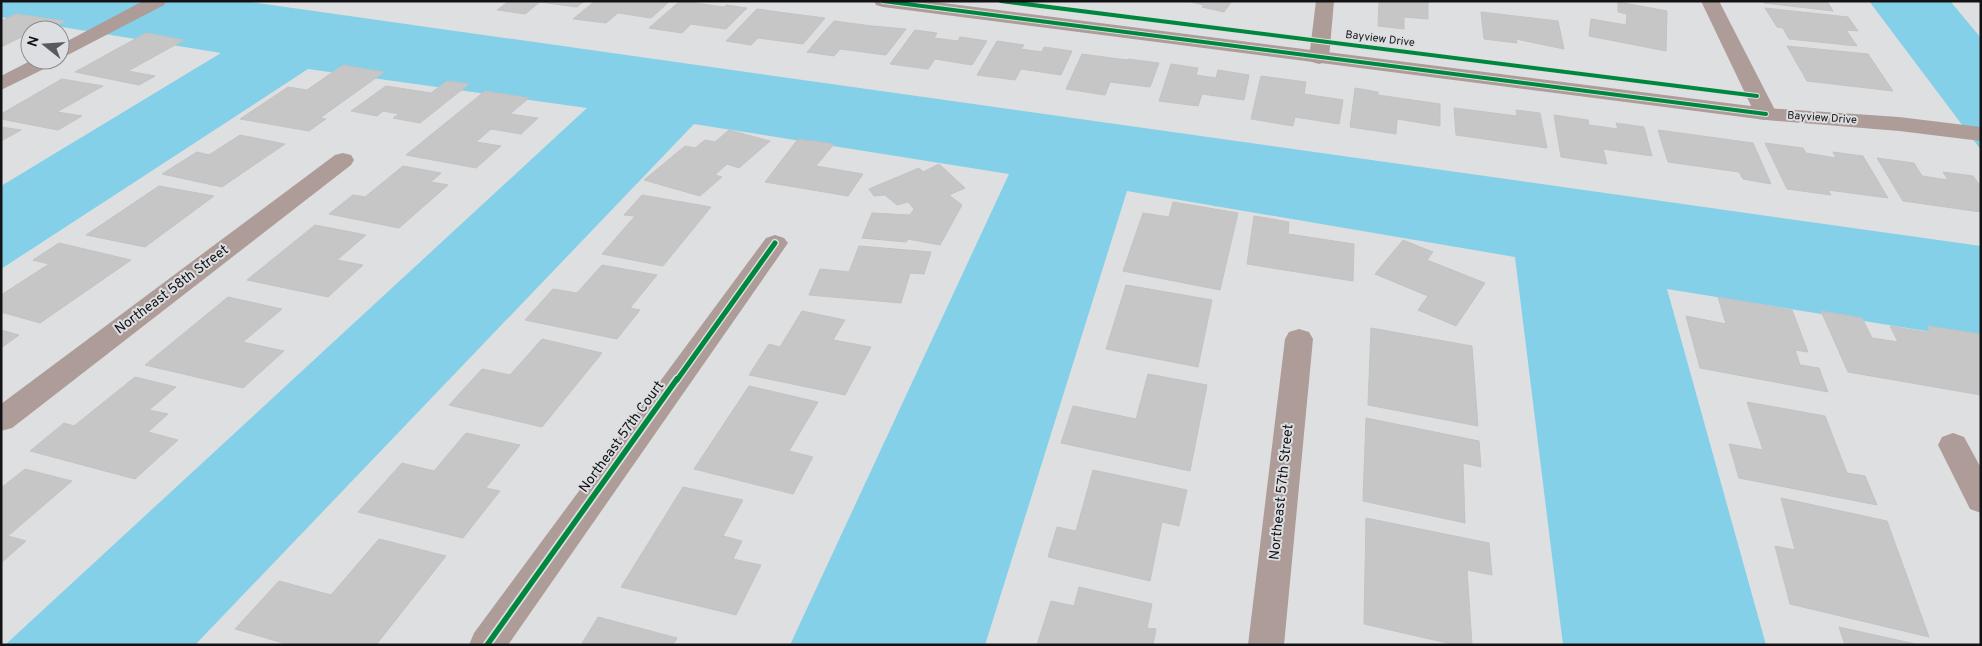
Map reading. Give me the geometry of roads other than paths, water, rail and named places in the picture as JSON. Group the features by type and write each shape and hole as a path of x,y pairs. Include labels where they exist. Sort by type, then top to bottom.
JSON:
{"street":[{"path":"70,48 156,1"},
{"name":"Bayview Drive","path":"883,1 1104,22 1981,134"},
{"name":"Bayview Drive","path":"1001,1 1104,22"},
{"path":"1320,50 1325,1"},
{"path":"1710,1 1761,105"},
{"path":"1,84 28,70"},
{"name":"Northeast 58th Street","path":"1,420 344,160"},
{"name":"Northeast 57th Court","path":"487,645 775,243"},
{"name":"Northeast 57th Street","path":"1266,645 1299,339"},
{"path":"1953,445 1981,500"}],"water":[{"path":"1,1 243,1 1981,246 1981,340 1667,289 1766,645 1563,645 1515,257 1127,191 985,645 790,645 1009,174 694,124 195,645 5,645 587,108 308,69 1,269 1,186 221,53 70,28 70,20 20,20 1,17"},
{"path":"1869,1 1950,1 1981,38 1981,150"}]}
